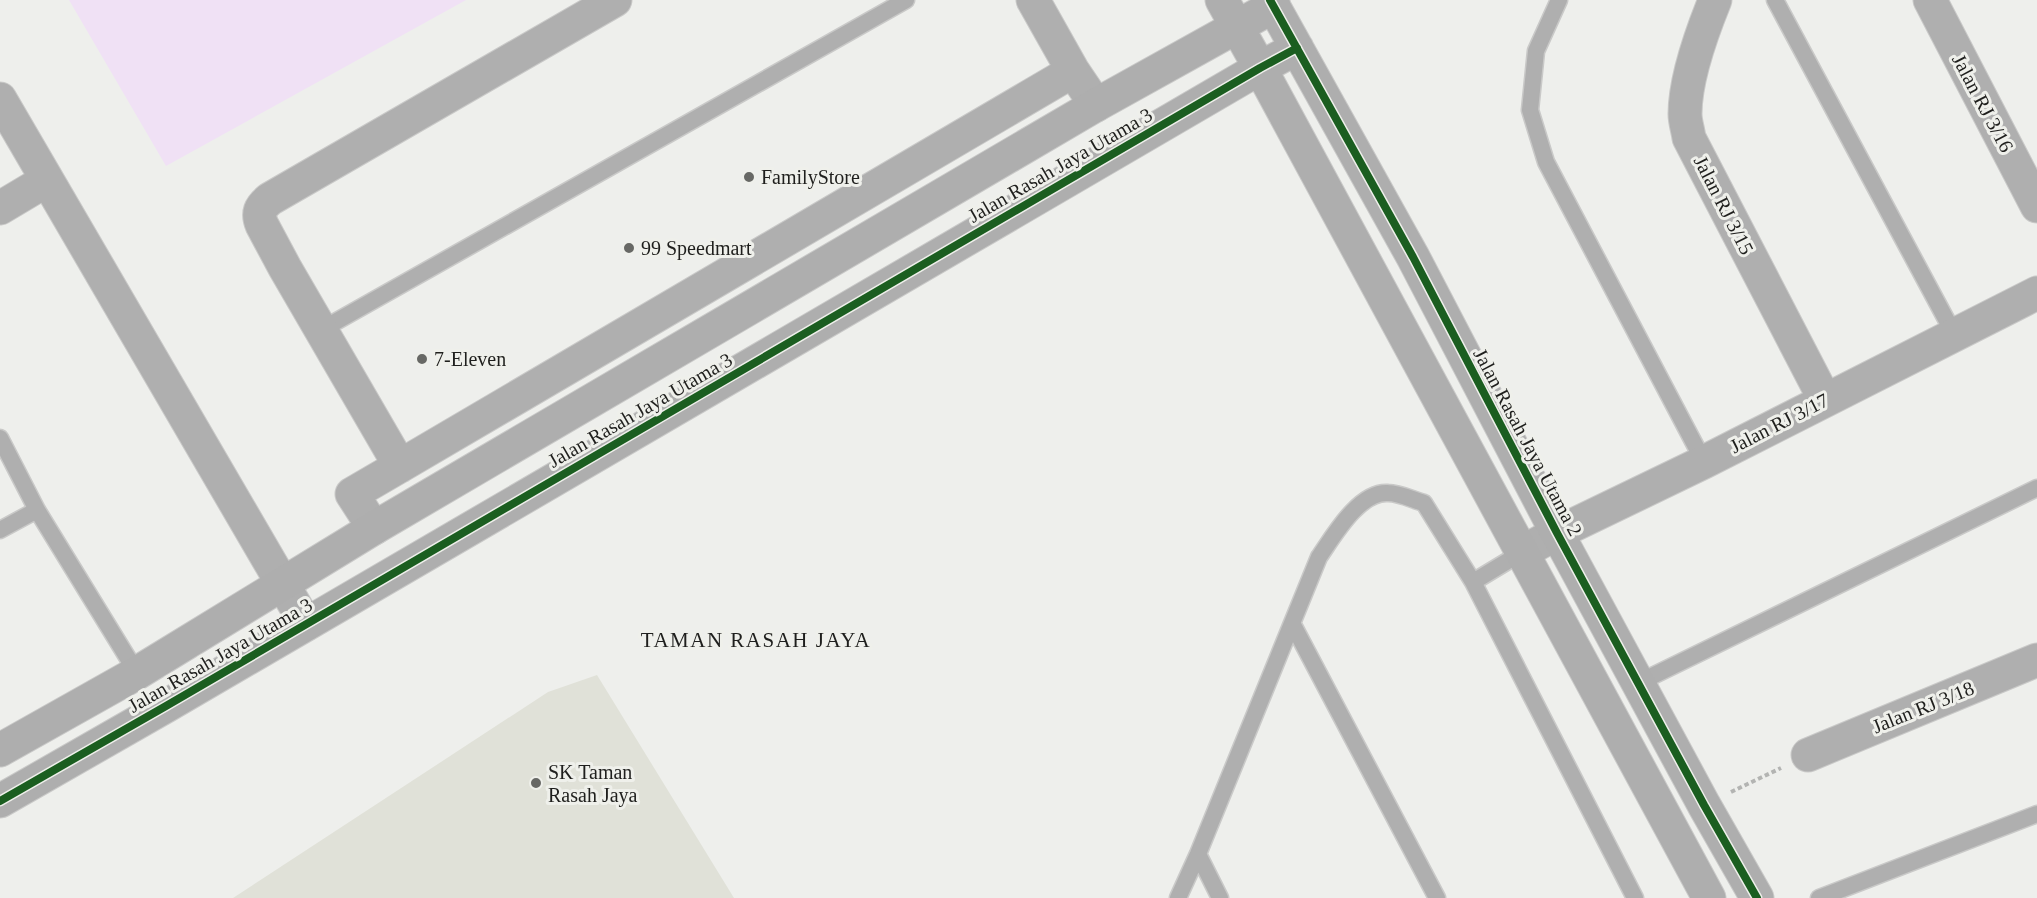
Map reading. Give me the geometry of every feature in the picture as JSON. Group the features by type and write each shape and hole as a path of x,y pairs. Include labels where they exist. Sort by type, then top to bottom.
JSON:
{"street":[{"path":"400,466 262,225 259,218 260,210 263,204 615,0"},
{"path":"1033,0 1073,71 1096,105"},
{"name":"Jalan RJ 3/15","path":"1715,0 1688,89 1685,115 1689,138 1825,400"},
{"name":"Jalan RJ 3/16","path":"1929,0 2037,206"},
{"name":"Jalan Rasah Jaya Utama 3","path":"0,750 137,673 374,528 1096,105 1229,13 1272,3"},
{"name":"Jalan Rasah Jaya Utama 2","path":"1272,3 1413,257 1557,533 1757,898"},
{"path":"1229,13 1709,898"},
{"name":"Jalan Rasah Jaya Utama 3","path":"0,801 1297,48"},
{"path":"374,528 352,494 1073,71"},
{"path":"0,99 306,624"},
{"path":"0,208 47,180"},
{"name":"Jalan RJ 3/17","path":"1521,553 2037,293"},
{"name":"Jalan RJ 3/18","path":"1808,754 2037,660"}],"lane":[{"path":"321,330 906,0"},
{"path":"1559,0 1536,51 1530,110 1546,162 1704,462"},
{"path":"1775,0 1954,334"},
{"path":"0,438 37,510 137,673"},
{"path":"1638,683 2037,488"},
{"path":"1178,898 1319,557 1349,514 1372,496 1388,493 1424,503 1473,582 1635,898"},
{"path":"0,530 37,510"},
{"path":"1473,582 1521,553"},
{"path":"1292,623 1437,898"},
{"path":"1819,898 2037,814"},
{"path":"1197,854 1220,898"}],"path":[{"path":"1704,805 1808,754"}],"shaded area":[{"path":"69,0 466,0 166,166"},
{"name":"SK Taman Rasah Jaya","path":"597,675 734,898 233,898 548,692"}],"cycle path":[{"path":"1270,0 1413,257 1557,533 1757,898"},
{"path":"0,801 1297,48"}],"place":[{"name":"FamilyStore","path":"749,177"},
{"name":"99 Speedmart","path":"629,248"},
{"name":"7-Eleven","path":"422,359"},
{"name":"SK Taman Rasah Jaya","path":"536,783"}],"district":[{"name":"TAMAN RASAH JAYA","path":"756,640"}]}
